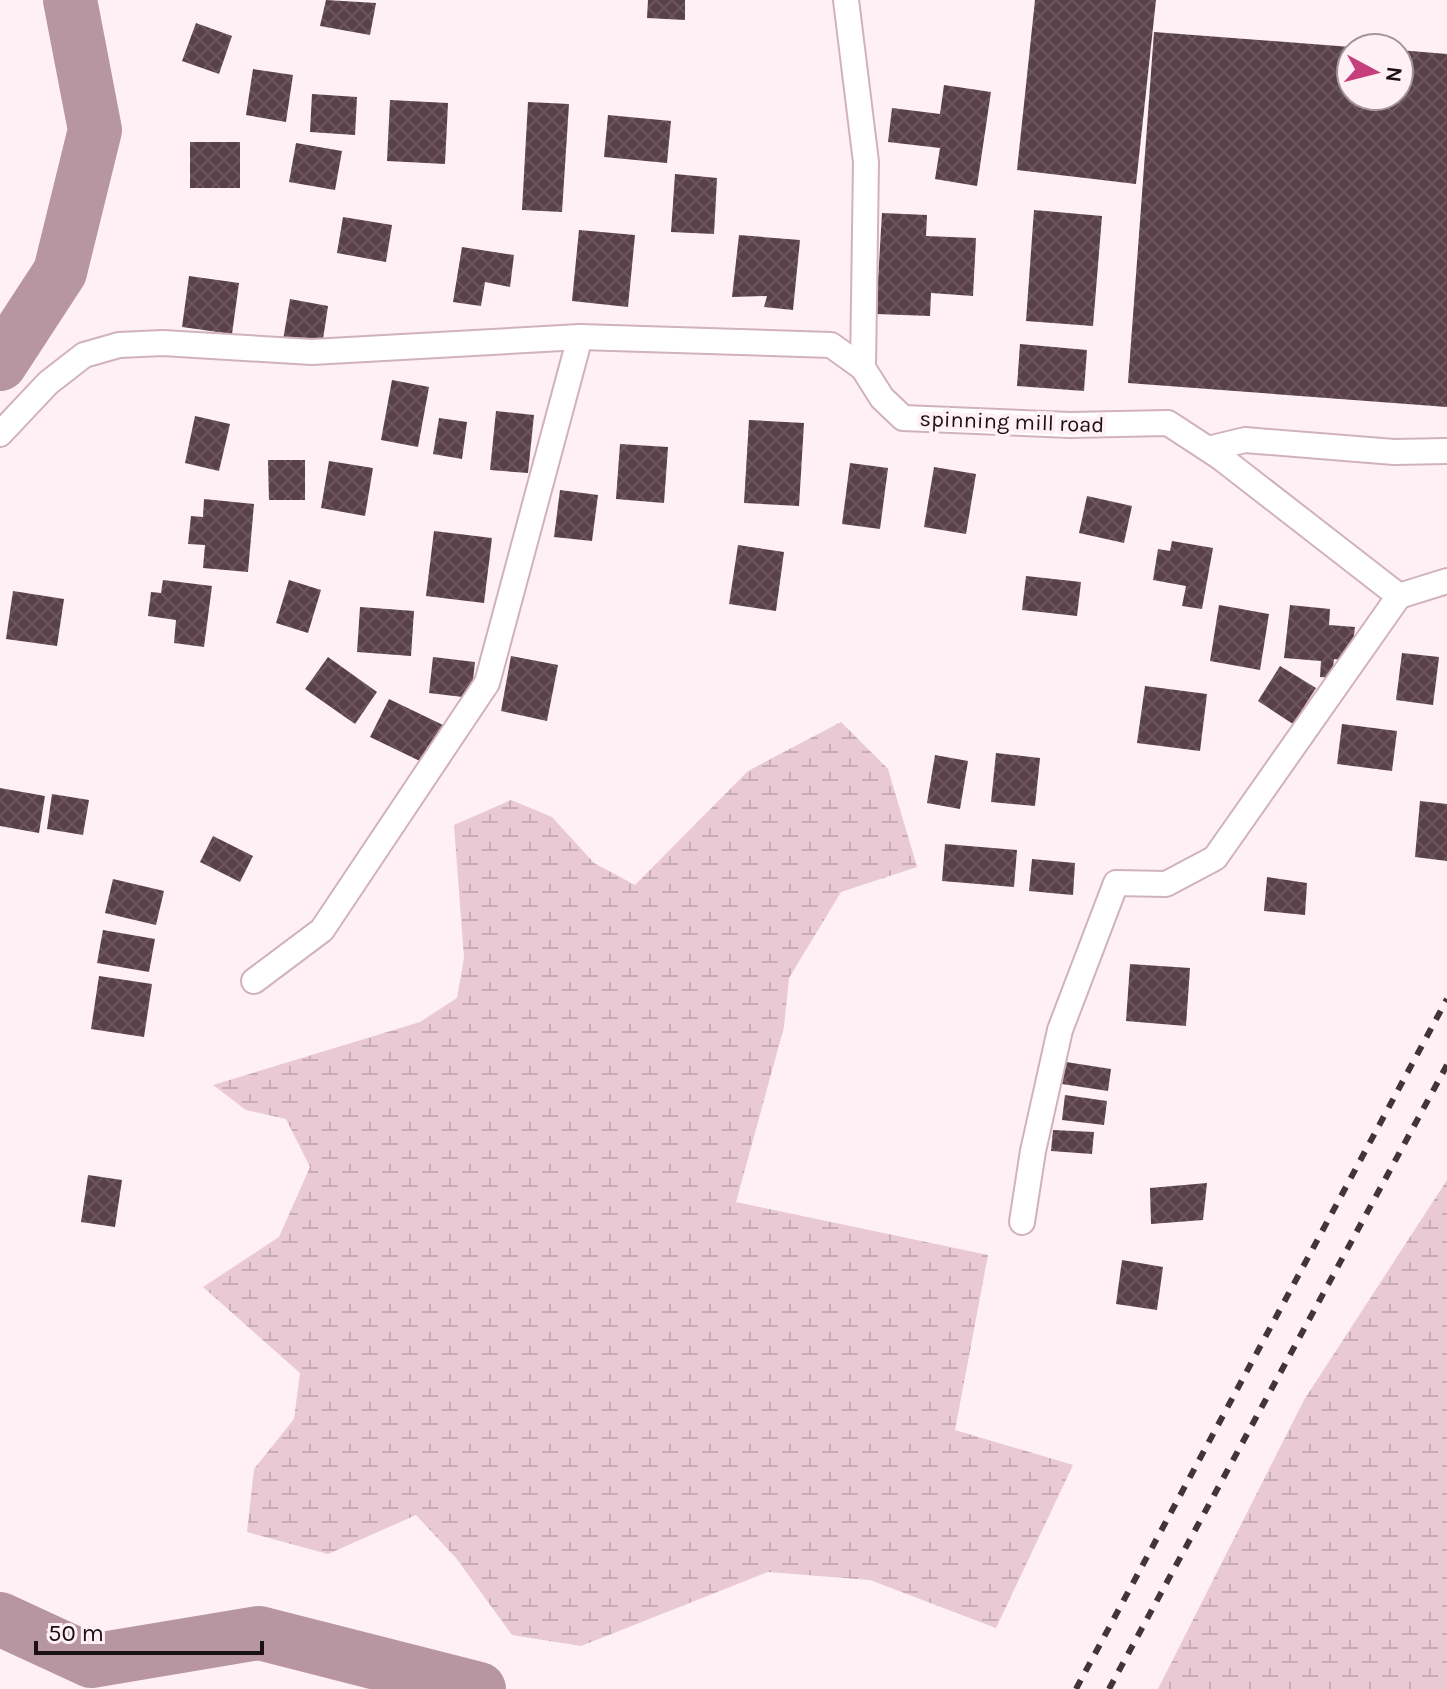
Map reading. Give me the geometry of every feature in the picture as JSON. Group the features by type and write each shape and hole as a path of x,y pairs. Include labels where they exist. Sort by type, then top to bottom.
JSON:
{"street":[{"path":"846,0 866,162 863,368"},
{"path":"0,434 48,383 84,355 119,345 163,343 312,352 580,337 831,345 863,368"},
{"path":"254,981 322,930 487,683 580,337"},
{"name":"spinning mill road","path":"863,368 882,398 903,418 1070,425 1168,423 1220,457 1399,596"},
{"path":"1220,457 1212,448 1245,440 1394,452 1447,451"},
{"path":"1022,1222 1033,1151 1060,1030 1116,883 1166,884 1215,858 1399,596 1447,581"}],"green space":[{"path":"841,722 888,769 917,867 841,892 789,978 784,1027 736,1202 988,1255 955,1430 1073,1465 996,1628 870,1580 768,1572 581,1646 512,1635 456,1558 416,1515 328,1554 247,1532 254,1469 294,1419 300,1373 203,1287 279,1237 310,1167 286,1119 246,1110 213,1085 420,1022 457,998 464,958 454,825 511,800 552,817 594,863 635,885 748,771"},
{"path":"1447,1180 1447,1689 1158,1689 1304,1400"}],"building":[{"path":"326,0 376,3 370,35 320,26"},
{"path":"648,0 685,0 685,20 647,18"},
{"path":"1035,0 1156,0 1136,184 1017,170"},
{"path":"196,23 232,36 219,74 182,61"},
{"path":"1154,32 1335,46 1335,112 1415,112 1415,51 1447,54 1447,407 1128,383"},
{"path":"253,69 293,75 286,122 246,115"},
{"path":"944,85 991,92 977,186 935,179 940,148 888,142 892,108 940,114"},
{"path":"312,94 357,97 355,135 310,132"},
{"path":"390,100 448,103 445,164 387,161"},
{"path":"528,102 569,104 562,212 522,210"},
{"path":"608,115 671,121 667,163 604,157"},
{"path":"190,142 240,142 240,188 190,188"},
{"path":"296,143 342,151 335,190 289,182"},
{"path":"675,174 717,178 714,234 671,232"},
{"path":"1034,210 1102,216 1093,326 1026,321"},
{"path":"882,213 927,215 926,236 976,238 973,296 931,293 930,316 876,314"},
{"path":"343,217 392,225 386,262 337,253"},
{"path":"579,230 635,235 628,307 572,301"},
{"path":"739,235 800,240 793,310 764,307 767,296 732,297"},
{"path":"462,247 514,255 510,287 485,282 481,306 453,302"},
{"path":"189,276 239,283 232,334 182,327"},
{"path":"290,299 328,306 322,346 283,340"},
{"path":"1020,344 1087,350 1084,391 1017,386"},
{"path":"392,380 429,387 418,447 381,440"},
{"path":"496,411 534,415 528,473 490,470"},
{"path":"195,416 230,424 219,471 185,463"},
{"path":"439,418 467,422 462,459 433,454"},
{"path":"749,420 804,423 799,506 744,503"},
{"path":"620,444 668,447 664,503 616,499"},
{"path":"268,460 305,460 305,500 269,500"},
{"path":"329,461 373,468 365,516 321,508"},
{"path":"850,463 888,468 880,529 842,524"},
{"path":"934,467 976,474 966,534 924,527"},
{"path":"560,490 598,495 592,541 554,537"},
{"path":"1087,496 1132,506 1124,543 1079,533"},
{"path":"204,499 254,504 248,572 203,568 205,545 188,544 191,516 203,517"},
{"path":"434,531 492,538 484,603 426,596"},
{"path":"1172,541 1213,548 1202,609 1182,606 1186,586 1153,580 1158,549 1170,551"},
{"path":"738,545 784,552 776,611 729,604"},
{"path":"1026,576 1081,582 1077,616 1022,610"},
{"path":"163,580 212,586 204,647 174,643 176,620 148,616 151,592 161,593"},
{"path":"289,580 321,590 308,633 276,623"},
{"path":"13,591 64,599 57,646 6,639"},
{"path":"1219,605 1269,614 1260,670 1210,661"},
{"path":"1290,605 1330,609 1329,625 1355,627 1351,661 1334,659 1332,678 1320,677 1321,661 1284,658"},
{"path":"360,607 414,611 411,656 357,652"},
{"path":"1402,653 1439,657 1433,705 1396,700"},
{"path":"511,656 558,665 547,721 501,711"},
{"path":"328,657 377,692 355,724 305,689"},
{"path":"433,657 475,662 471,698 429,693"},
{"path":"1280,666 1316,688 1293,724 1258,701"},
{"path":"1145,686 1207,694 1200,751 1137,743"},
{"path":"389,699 443,725 424,763 370,737"},
{"path":"1342,724 1397,731 1392,771 1337,764"},
{"path":"996,753 1040,758 1035,806 991,802"},
{"path":"935,755 968,761 960,809 927,803"},
{"path":"0,788 45,796 39,833 0,826"},
{"path":"52,794 89,800 83,835 47,829"},
{"path":"1420,801 1447,804 1447,861 1415,857"},
{"path":"213,836 253,856 240,882 200,862"},
{"path":"945,844 1017,850 1014,887 942,881"},
{"path":"1032,859 1075,863 1073,895 1029,891"},
{"path":"1267,877 1307,883 1305,915 1264,911"},
{"path":"113,879 164,891 156,925 105,913"},
{"path":"103,930 155,939 149,972 97,963"},
{"path":"1130,964 1190,968 1186,1026 1126,1021"},
{"path":"99,976 152,984 144,1037 91,1029"},
{"path":"1066,1062 1111,1069 1108,1091 1062,1084"},
{"path":"1065,1095 1107,1101 1104,1125 1062,1120"},
{"path":"1053,1130 1094,1132 1092,1154 1051,1151"},
{"path":"88,1175 122,1180 115,1227 81,1222"},
{"path":"1207,1183 1203,1220 1151,1224 1150,1188"},
{"path":"1122,1260 1163,1267 1157,1310 1116,1304"}],"waterway":[{"path":"0,364 60,272 95,130 70,0"},
{"path":"0,1619 91,1661 259,1633 479,1689"}],"railway":[{"path":"1076,1689 1447,999"},
{"path":"1109,1689 1447,1065"}]}
